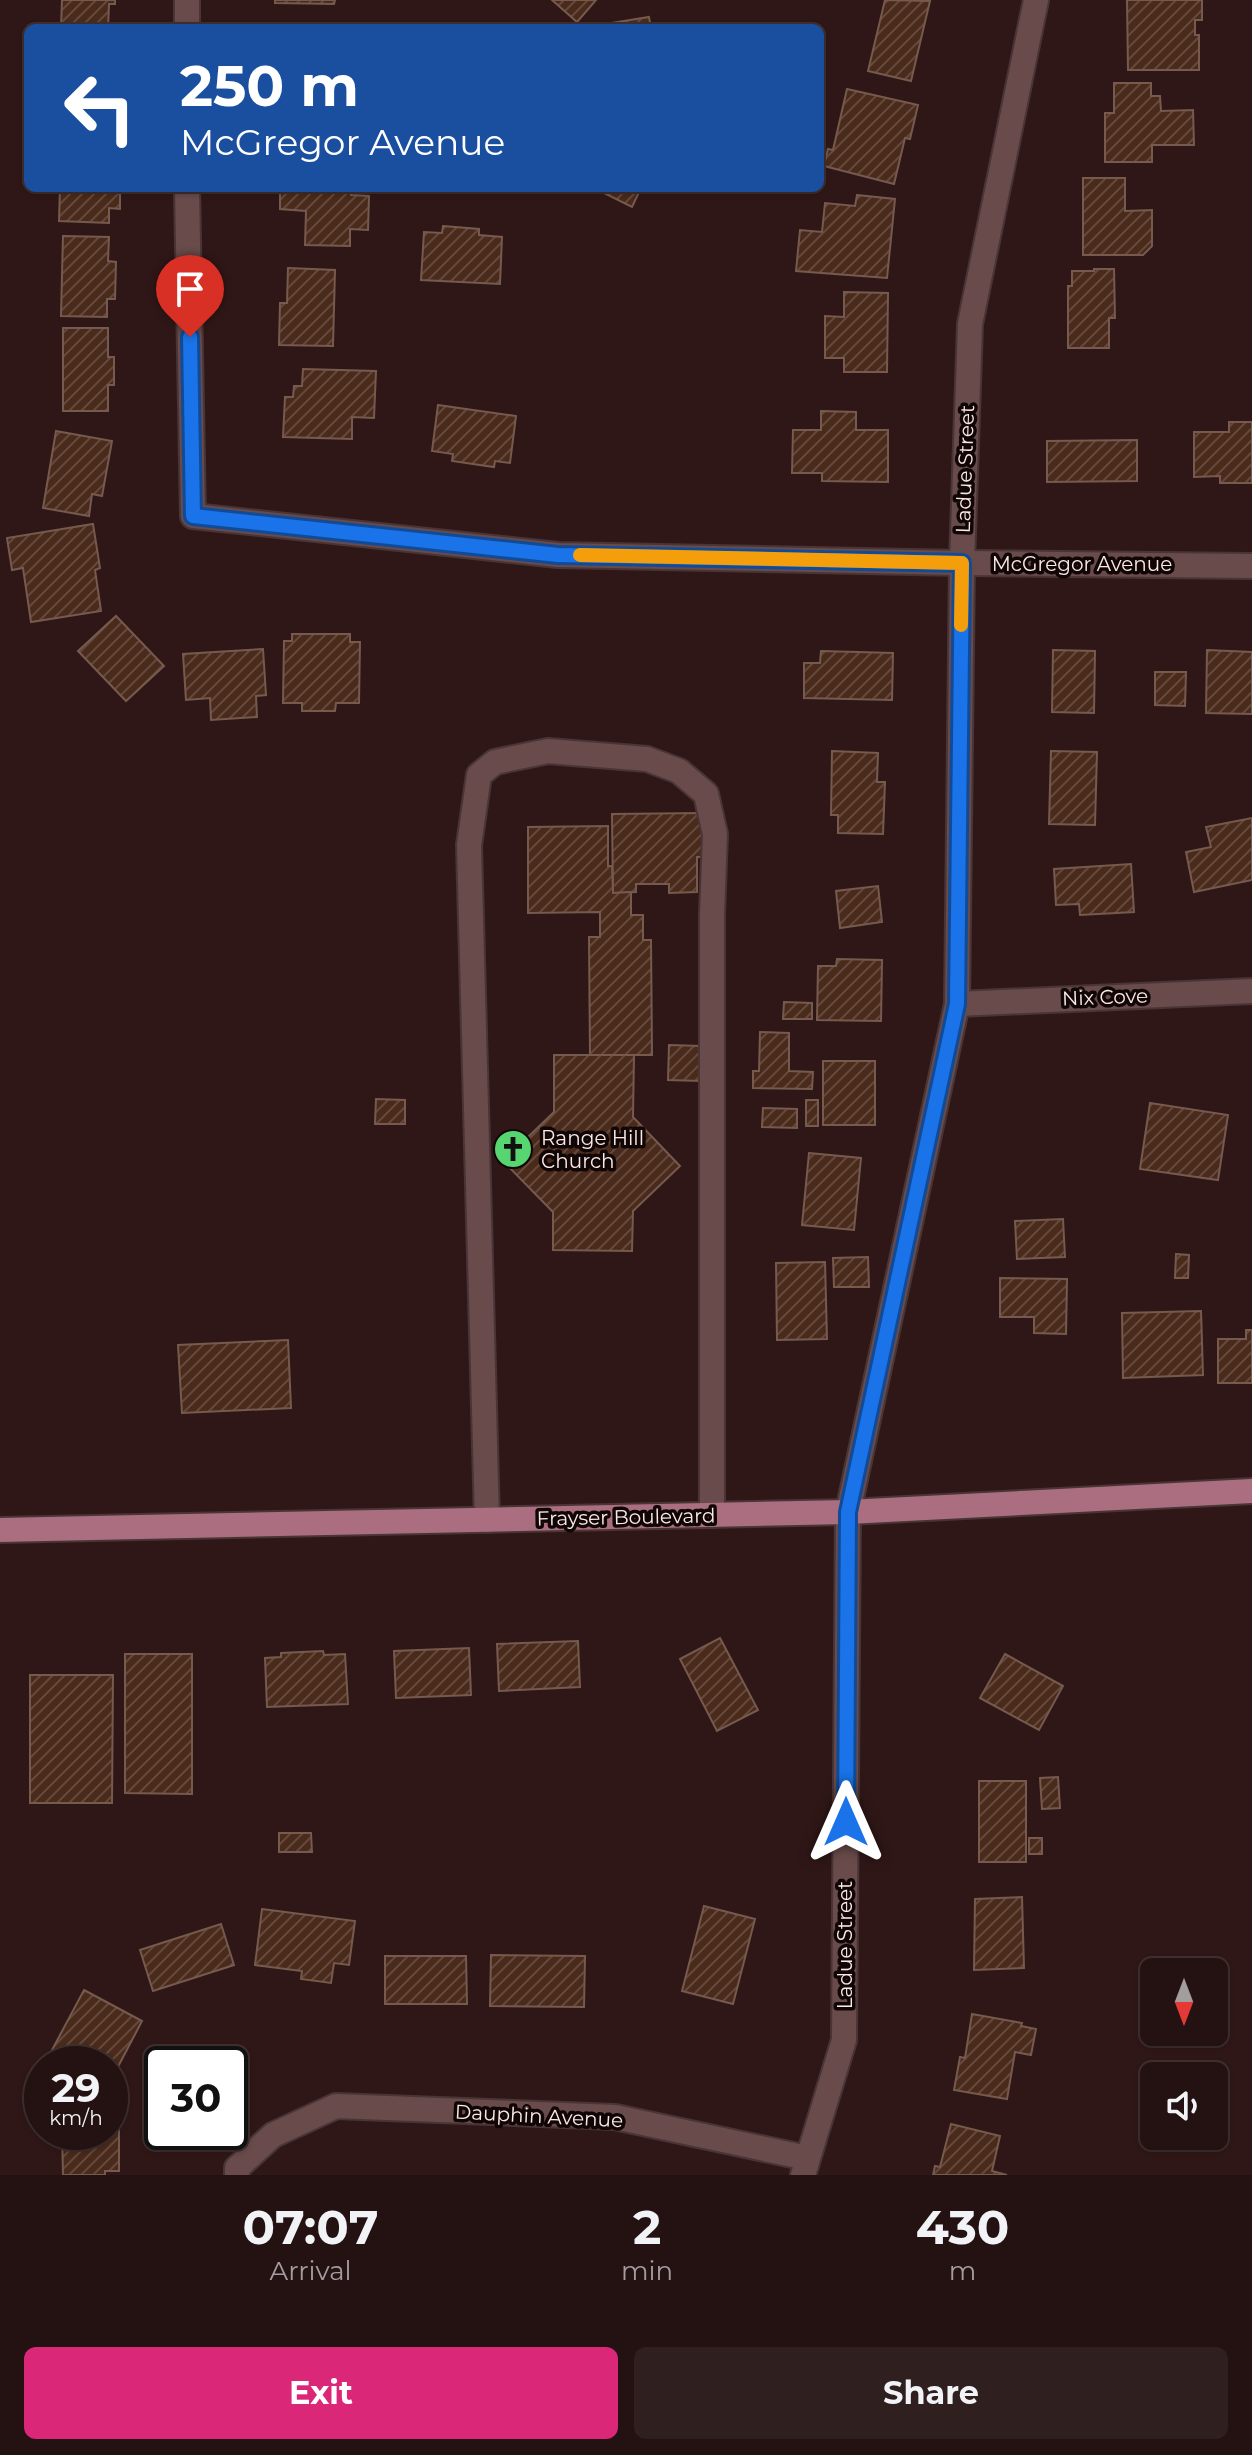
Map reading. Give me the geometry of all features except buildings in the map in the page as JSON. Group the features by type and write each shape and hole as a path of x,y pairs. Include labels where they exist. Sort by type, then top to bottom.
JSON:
{"main road":[{"name":"Frayser Boulevard","path":"0,1530 848,1512 1252,1491"}],"street":[{"path":"187,0 187,24"},
{"name":"Ladue Street","path":"805,2166 844,2040 848,1512 957,1004 962,563 970,324 1036,0"},
{"name":"McGregor Avenue","path":"187,192 193,516 558,555 1252,566"},
{"path":"487,1520 469,845 479,775 495,762 548,751 647,759 679,771 706,794 715,834 712,915 712,1515"},
{"name":"Nix Cove","path":"957,1004 1252,991"},
{"name":"Dauphin Avenue","path":"237,2175 237,2168 273,2135 336,2106 615,2117 805,2166"}],"slow traffic":[{"path":"580,555 962,563 961,625"}],"place":[{"name":"Range Hill Church","path":"513,1149"}],"route":[{"path":"190,337 193,516 558,555 962,563 957,1004 848,1512 846,1822"}]}
